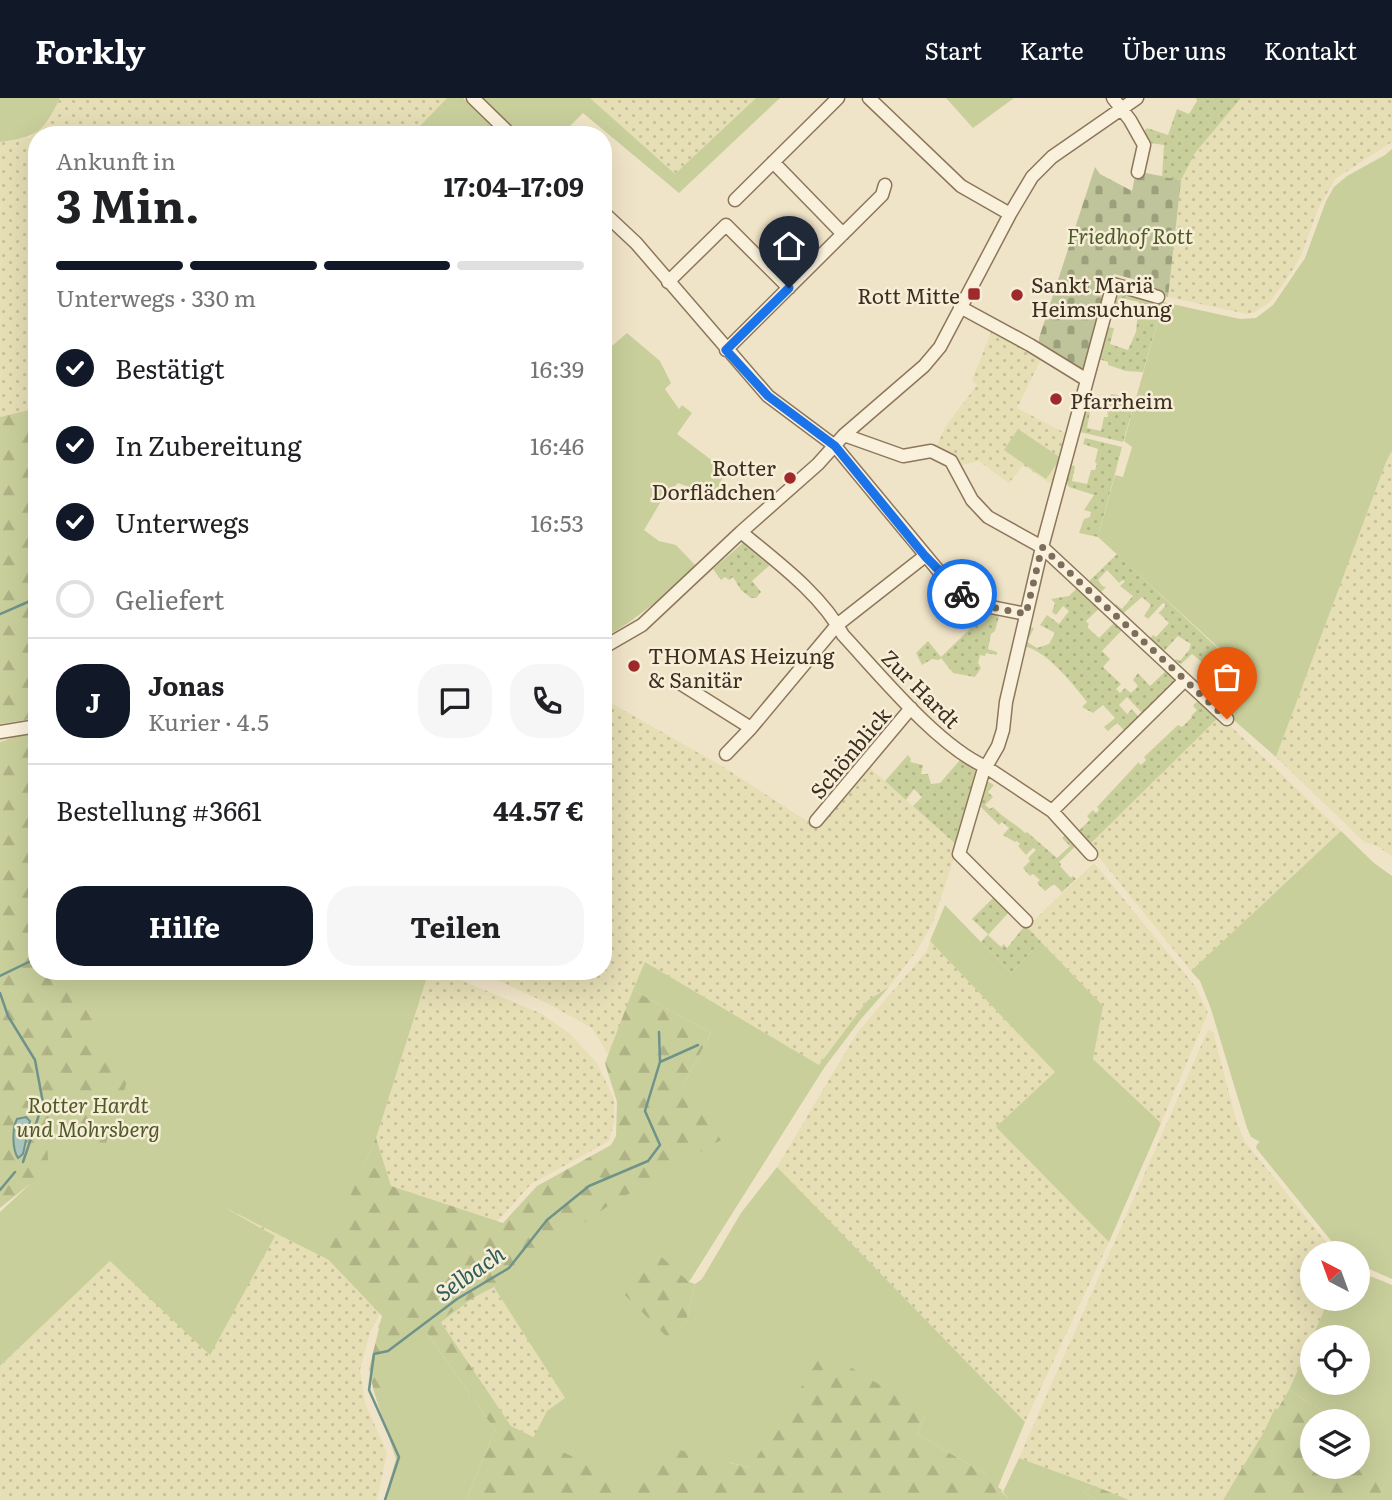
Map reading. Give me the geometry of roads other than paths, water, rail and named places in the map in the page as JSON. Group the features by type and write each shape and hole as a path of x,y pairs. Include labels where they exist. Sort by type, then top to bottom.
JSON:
{"street":[{"path":"473,98 502,126"},
{"path":"735,200 838,98"},
{"path":"869,98 961,186 1010,214"},
{"path":"1113,98 1144,145 1138,172"},
{"path":"612,642 642,625 845,435 924,366 940,347 1032,177 1052,157 1137,98"},
{"path":"773,162 843,234"},
{"path":"726,350 881,195 885,185"},
{"path":"612,220 636,243 768,396 835,446 925,556 971,603 1026,614"},
{"path":"668,282 726,225 789,288"},
{"path":"1026,921 959,854 986,767 998,746 1003,730 1006,702 1042,547 1113,284 1158,297"},
{"path":"960,307 1087,380"},
{"path":"845,435 903,456 931,451 951,461 972,500 988,517 1042,547 1227,719"},
{"name":"Zur Hardt","path":"741,532 810,593 843,635 911,708 975,762 1052,811 1091,854"},
{"path":"726,754 837,625 925,556"},
{"path":"1052,811 1185,680"},
{"path":"678,682 751,728"},
{"name":"Schönblick","path":"816,821 911,708"},
{"path":"0,732 28,727"}],"water":[{"path":"26,1117 30,1121 23,1154 18,1158 14,1144 14,1128 17,1119"}],"waterway":[{"path":"0,614 28,602"},
{"path":"0,976 28,962"},
{"path":"0,993 8,1016 35,1060 43,1103 23,1162"},
{"path":"659,1032 660,1062"},
{"name":"Selbach","path":"385,1500 399,1457 369,1390 374,1354 388,1351 457,1299 509,1268 547,1220 589,1186 648,1161 660,1145 645,1111 660,1062 698,1045"},
{"path":"0,1190 15,1172"}],"place":[{"name":"Rott Mitte","path":"974,294"},
{"name":"Sankt Mariä Heimsuchung","path":"1017,295"},
{"name":"Pfarrheim","path":"1056,399"},
{"name":"Rotter Dorflädchen","path":"790,478"},
{"name":"THOMAS Heizung & Sanitär","path":"634,666"}],"park label":[{"name":"Friedhof Rott","path":"1130,234"},
{"name":"Rotter Hardt und Mohrsberg","path":"88,1115"}]}
